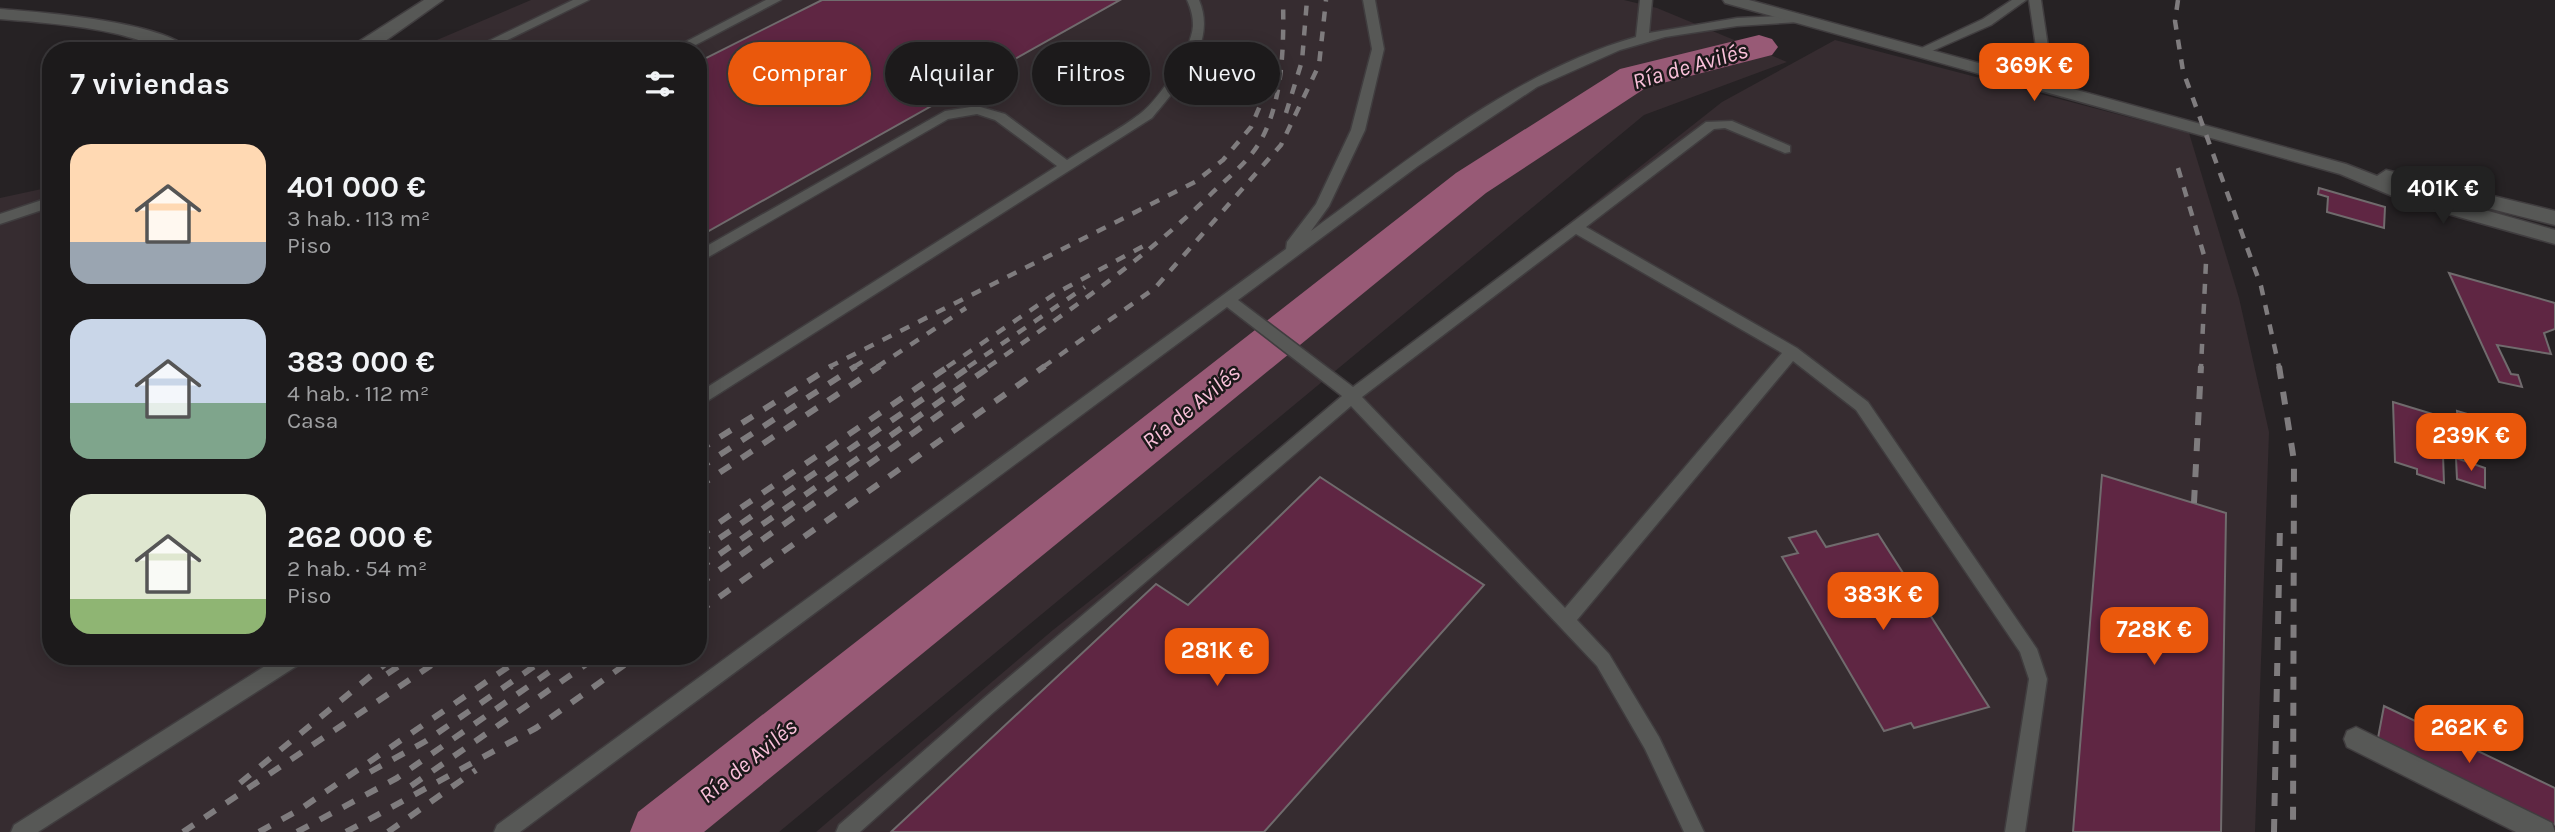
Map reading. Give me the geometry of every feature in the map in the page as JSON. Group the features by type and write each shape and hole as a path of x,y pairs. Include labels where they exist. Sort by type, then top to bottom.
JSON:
{"street":[{"path":"371,42 435,0"},
{"path":"1731,0 2346,170 2416,198 2555,237"},
{"path":"0,14 72,20 155,37 165,42"},
{"path":"2346,170 2402,178 2555,218"},
{"path":"2356,739 2543,832"}],"lane":[{"path":"493,42 583,0"},
{"path":"692,42 775,0"},
{"path":"707,395 1147,115 1177,77 1199,34 1196,4 1193,0"},
{"path":"1283,259 1322,206 1358,131 1378,50 1370,0"},
{"path":"1642,39 1646,0"},
{"path":"1919,52 1987,22 2020,0"},
{"path":"2035,0 2048,87"},
{"path":"504,832 1413,163 1532,84 1616,47 1664,33 1737,22 1799,19"},
{"path":"707,253 945,115 977,110 1000,117 1068,167"},
{"path":"846,832 1347,391 1575,227 1711,125 1727,124 1785,149"},
{"path":"0,219 42,205"},
{"path":"1575,227 1792,352 1862,406 2028,649 2038,680 2015,832"},
{"path":"1228,300 1347,391 1603,660 1652,743 1694,832"},
{"path":"1566,620 1792,352"},
{"path":"21,832 283,665"}],"shaded area":[{"path":"531,0 1624,0 1657,8 1787,62 1644,115 779,832 0,832 0,198 42,189 42,665 707,665 707,42 432,42"},
{"path":"1835,40 2189,133 2239,298 2269,432 2255,832 816,832 1053,630 1722,102"}],"building":[{"path":"822,0 1120,0 1045,42 1032,42 1032,49 1018,57 1018,42 885,42 885,105 933,105 707,232 707,58 728,47 728,105 871,105 871,42 738,42"},
{"path":"2319,188 2385,207 2384,228 2327,212 2328,197 2318,194"},
{"path":"2449,273 2555,303 2555,329 2544,333 2551,354 2497,345 2511,374 2518,375 2522,387 2499,382"},
{"path":"2393,402 2449,419 2451,447 2436,442 2437,453 2443,455 2444,483 2417,474 2417,469 2395,462"},
{"path":"2457,411 2488,420 2490,439 2459,429"},
{"path":"2456,458 2485,468 2485,488 2457,479"},
{"path":"2102,475 2226,513 2221,832 2073,832"},
{"path":"1320,477 1484,585 1264,832 891,832 1156,584 1188,605"},
{"path":"1816,531 1826,547 1878,534 1989,707 1914,728 1911,723 1884,731 1782,557 1798,553 1789,538"},
{"path":"2384,706 2555,788 2555,825 2378,738"}],"waterway":[{"name":"Ría de Avilés","path":"659,832 1471,183 1634,78 1759,47"}],"railway":[{"path":"988,367 1075,306 1158,242 1250,155 1268,124 1278,90 1283,0"},
{"path":"1286,113 1302,61 1307,0"},
{"path":"1043,367 1155,288 1281,145 1319,65 1326,0"},
{"path":"2178,0 2175,21 2183,71 2261,286 2279,367"},
{"path":"829,367 1195,182 1223,160 1251,127 1260,105"},
{"path":"2178,168 2206,262 2201,367"},
{"path":"947,367 1053,295 1149,243"},
{"path":"968,367 1085,287"},
{"path":"877,367 966,308"},
{"path":"854,367 868,358"},
{"path":"707,445 832,366"},
{"path":"707,463 856,366"},
{"path":"707,481 880,366"},
{"path":"707,531 949,366"},
{"path":"707,547 971,366"},
{"path":"707,563 991,366"},
{"path":"707,606 1045,366"},
{"path":"2194,503 2201,366"},
{"path":"2279,366 2294,461 2293,832"},
{"path":"707,579 964,397"},
{"path":"2274,832 2280,524"},
{"path":"240,783 384,665"},
{"path":"387,674 400,665"},
{"path":"183,832 432,665"},
{"path":"259,832 299,810 511,665"},
{"path":"370,772 426,741 536,665"},
{"path":"297,832 397,778 559,665"},
{"path":"411,786 585,665"},
{"path":"346,832 536,728 624,665"},
{"path":"388,832 476,770"}]}
